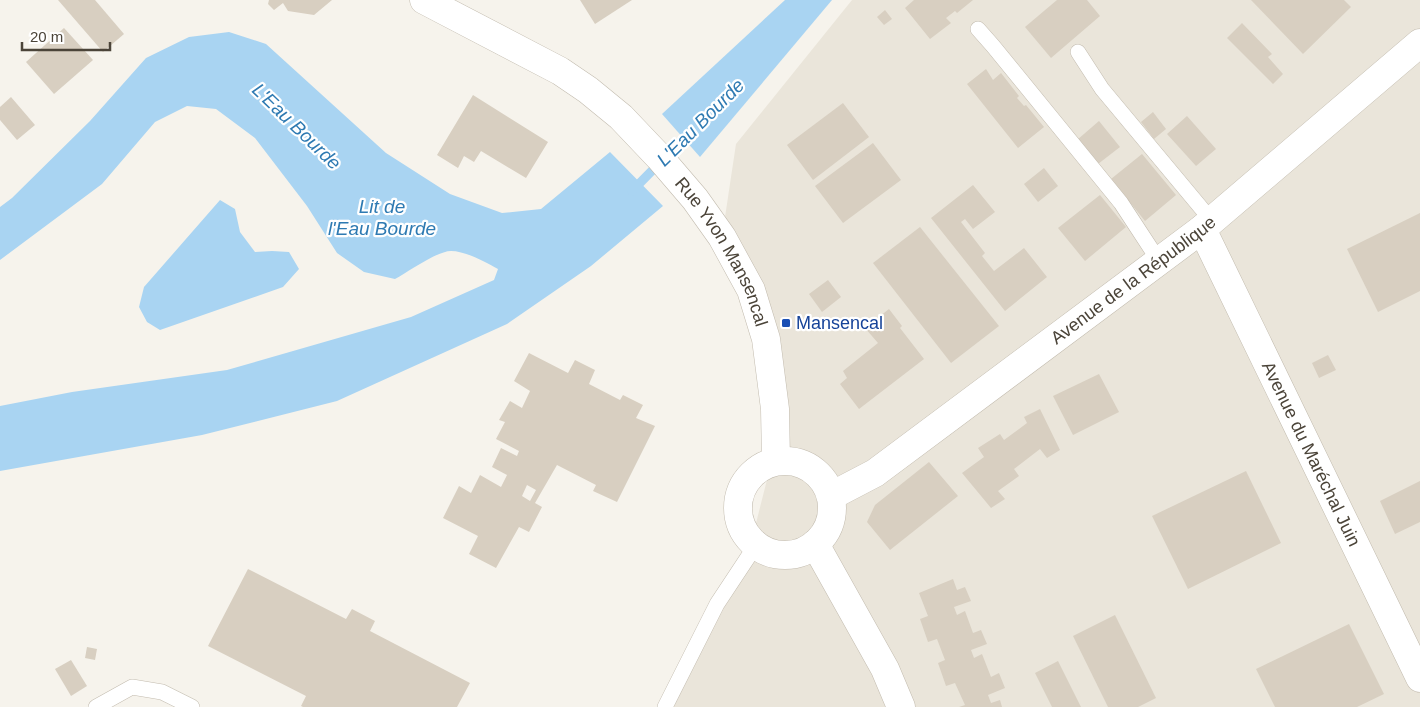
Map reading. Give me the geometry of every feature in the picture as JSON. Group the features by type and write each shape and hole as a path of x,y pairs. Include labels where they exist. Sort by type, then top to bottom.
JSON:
{"street":[{"name":"Rue Yvon Mansencal","path":"424,0 560,71 588,90 621,117 695,199 722,237 751,290 766,339 775,409 776,461"},
{"name":"Avenue de la République","path":"831,496 875,473 1207,225 1420,43"},
{"name":"Avenue du Maréchal Juin","path":"1207,225 1420,678"},
{"path":"791,460 804,464 821,477 831,496 833,509 830,522 824,534 815,544 802,552 786,555 770,552 756,545 746,534 740,520 738,504 741,489 750,476 762,466 776,461 791,460"},
{"path":"815,544 885,669 901,707"}],"lane":[{"path":"978,29 1121,203 1159,261"},
{"path":"1078,52 1102,89 1207,225"},
{"path":"665,707 717,604 756,545"},
{"path":"96,707 132,688 162,692 192,707"}],"shaded area":[{"path":"852,0 1420,0 1420,707 665,707 751,543 772,460 766,339 722,237 736,144"}],"water":[{"path":"785,0 832,0 700,157 662,114"},
{"name":"Lit de l'Eau Bourde","path":"229,32 266,44 386,153 450,194 502,213 541,209 610,152 663,206 591,266 507,324 337,401 202,435 0,471 0,406 72,392 227,370 411,317 494,280 498,269 482,260 457,251 438,254 395,279 364,272 337,253 307,206 255,138 216,109 187,106 155,122 102,184 0,260 0,207 12,198 90,121 146,58 189,37"},
{"path":"220,200 235,209 240,232 255,252 289,252 299,269 283,287 160,330 147,322 139,307 144,287"}],"building":[{"path":"58,0 95,0 124,34 103,52"},
{"path":"269,0 332,0 314,15 288,11 283,3 274,10 268,4"},
{"path":"580,0 632,0 595,24"},
{"path":"914,0 973,0 957,13 955,11 946,18 951,23 930,39 905,8"},
{"path":"1057,0 1087,0 1100,16 1051,58 1025,27"},
{"path":"1251,0 1344,0 1351,7 1303,54"},
{"path":"885,10 892,19 884,25 877,17"},
{"path":"1242,23 1272,54 1268,57 1283,74 1273,84 1227,38"},
{"path":"64,28 93,60 54,94 26,62"},
{"path":"986,69 993,80 1001,73 1019,96 1017,98 1024,106 1026,105 1044,127 1018,148 967,84"},
{"path":"473,95 548,142 526,178 481,151 474,162 464,156 458,168 437,155"},
{"path":"11,97 35,125 17,140 0,120 0,107"},
{"path":"843,103 869,137 813,180 787,145"},
{"path":"1153,112 1166,129 1154,139 1141,122"},
{"path":"1187,116 1216,149 1196,166 1167,134"},
{"path":"1099,121 1120,147 1098,164 1077,140"},
{"path":"873,143 901,180 843,223 815,186"},
{"path":"1142,154 1176,195 1145,221 1111,179"},
{"path":"1044,168 1058,186 1038,202 1024,184"},
{"path":"973,185 995,212 973,229 965,219 961,222 985,253 982,256 994,271 1024,248 1047,277 1005,311 931,218"},
{"path":"1100,195 1126,227 1085,261 1058,228"},
{"path":"1420,213 1420,291 1378,312 1347,249"},
{"path":"920,227 999,326 951,363 873,263"},
{"path":"828,280 841,297 822,312 809,294"},
{"path":"889,309 902,326 900,328 924,359 859,409 840,384 847,378 843,371 878,343 865,328"},
{"path":"529,353 568,373 575,360 595,370 589,384 620,400 623,395 643,405 636,418 655,426 617,502 593,491 596,485 557,465 535,503 542,507 529,532 519,527 496,568 469,554 478,536 443,518 459,486 471,493 480,475 501,487 507,475 492,467 501,448 517,456 519,451 496,439 505,422 499,420 510,401 522,408 530,391 514,381","holes":["527,485 536,490 530,501 522,496"]},
{"path":"1328,355 1336,370 1319,378 1312,363"},
{"path":"1099,374 1119,412 1073,435 1053,396"},
{"path":"1040,409 1060,450 1047,458 1040,449 1014,469 1019,476 998,491 1005,499 991,508 962,473 984,457 978,448 1000,434 1004,440 1027,423 1024,417"},
{"path":"929,462 958,496 890,550 867,522 875,505"},
{"path":"1246,471 1281,543 1188,589 1152,516"},
{"path":"1420,481 1420,522 1395,534 1380,501"},
{"path":"248,569 346,619 352,609 375,621 370,631 470,683 457,707 303,707 301,706 306,696 208,646"},
{"path":"953,579 957,590 965,587 971,601 954,607 957,615 965,611 973,633 981,630 987,644 971,650 974,658 982,654 991,677 999,673 1005,688 988,695 991,703 1000,700 1002,707 959,707 965,705 955,683 946,686 938,663 945,660 937,639 928,642 920,619 928,616 919,593"},
{"path":"1115,615 1156,698 1138,707 1108,707 1073,636"},
{"path":"1349,624 1384,694 1357,707 1275,707 1256,669"},
{"path":"87,647 97,649 95,660 85,658"},
{"path":"71,660 87,686 71,696 55,669"},
{"path":"1058,661 1081,707 1052,707 1035,673"}],"waterway":[{"name":"L'Eau Bourde","path":"632,191 691,131"}],"place":[{"name":"Mansencal","path":"786,323"}]}
